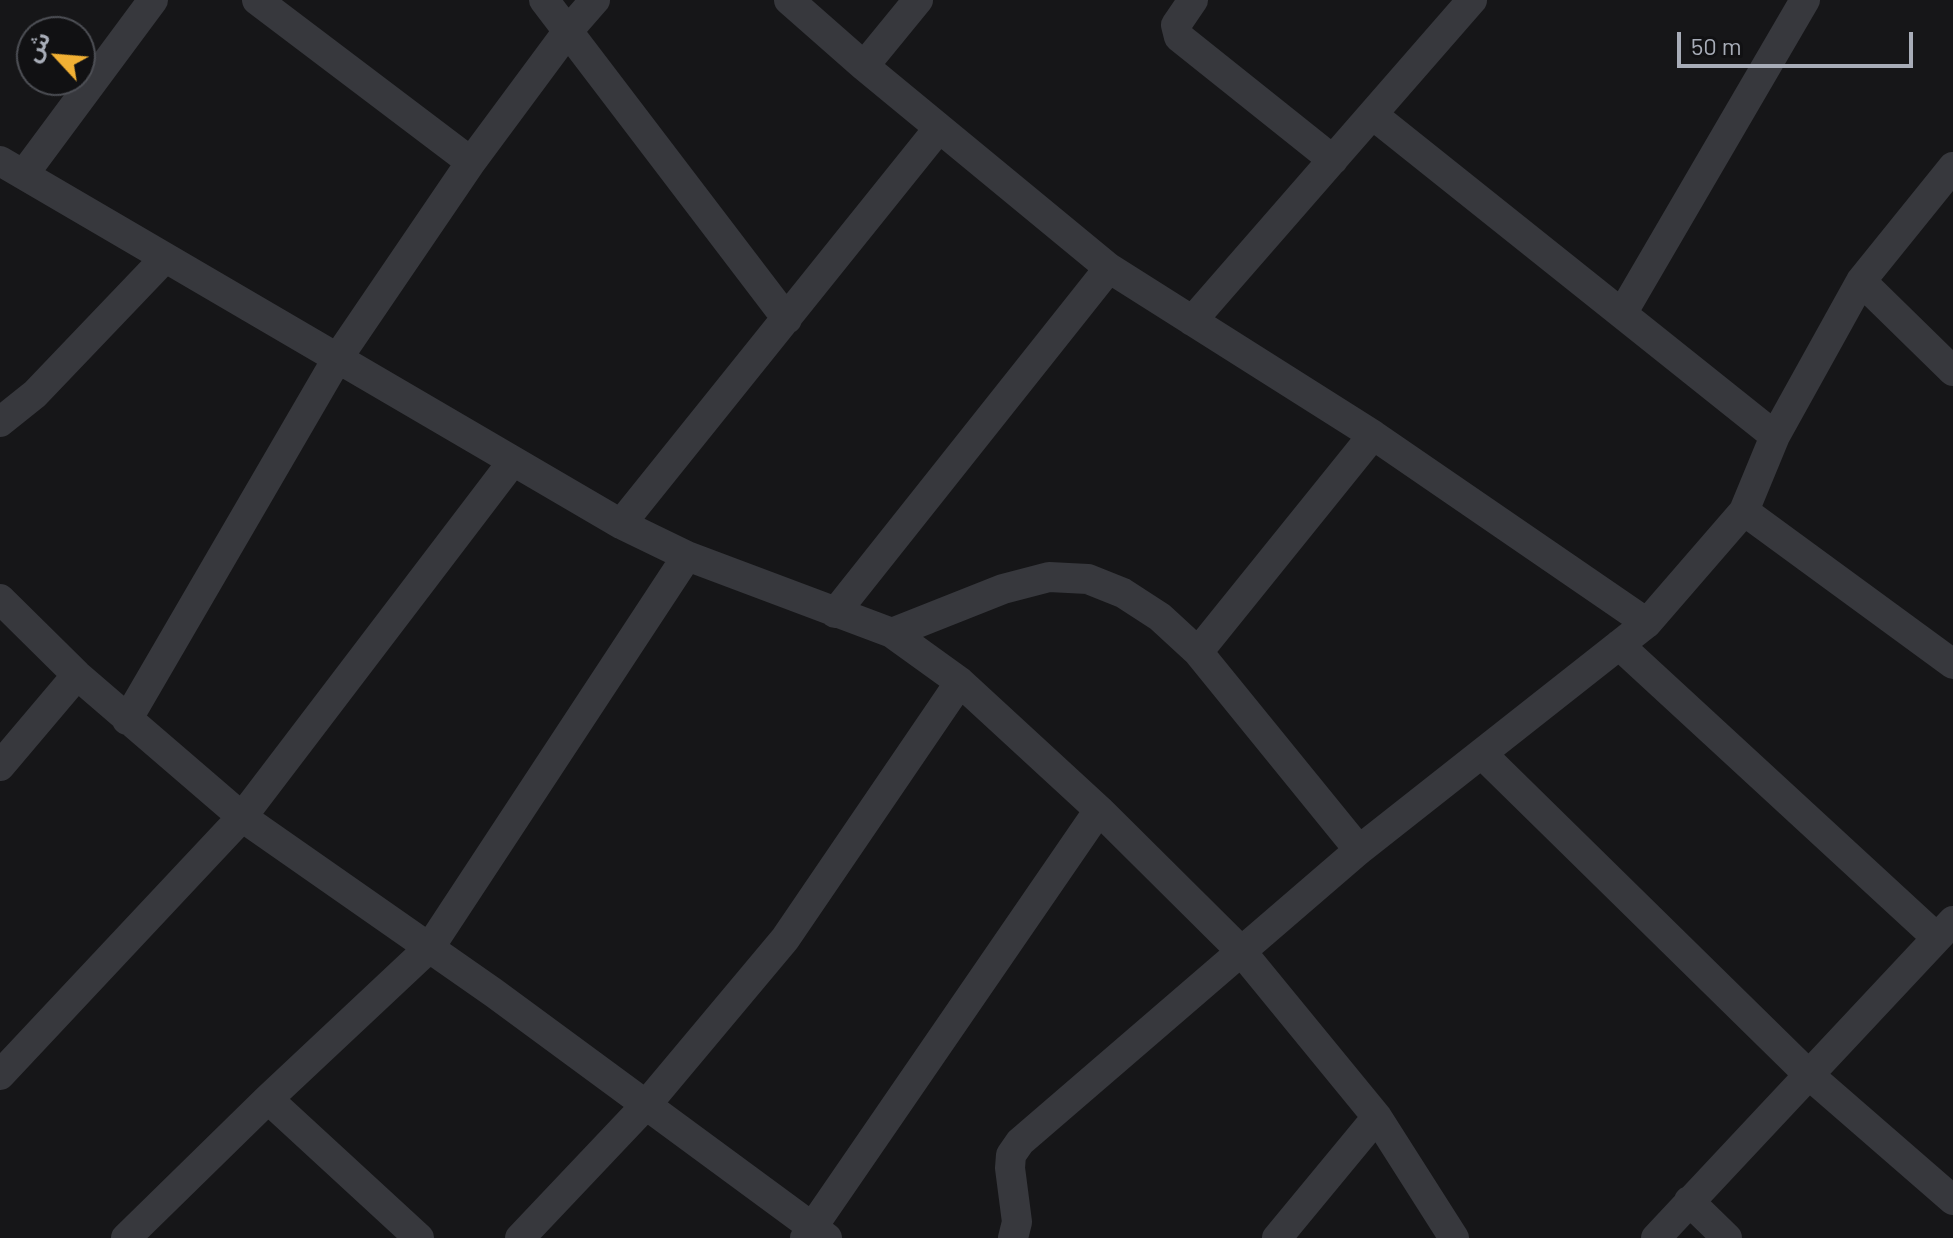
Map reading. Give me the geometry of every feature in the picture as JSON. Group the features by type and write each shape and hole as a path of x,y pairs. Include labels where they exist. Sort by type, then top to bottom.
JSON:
{"street":[{"path":"153,0 12,168 621,524 687,556 892,633 960,682 1099,810 1241,951 1377,1117 1452,1237"},
{"path":"257,0 471,162"},
{"path":"544,0 787,319"},
{"path":"127,720 337,359 471,162 568,31 595,0"},
{"path":"789,0 864,66 1109,268 1373,435 1647,623"},
{"path":"864,66 918,0"},
{"path":"1192,321 1472,0"},
{"path":"1623,312 1805,0"},
{"path":"1181,4 1176,25 1179,37 1333,160"},
{"path":"1373,115 1775,436"},
{"path":"621,524 939,128"},
{"path":"1013,1238 1017,1222 1010,1168 1011,1155 1020,1142 1359,850 1647,623 1744,511 1775,436 1861,281 1953,167"},
{"path":"0,422 35,394 165,258"},
{"path":"835,613 1109,268"},
{"path":"1861,281 1953,371"},
{"path":"1198,652 1373,435"},
{"path":"0,1075 242,817 513,461"},
{"path":"1744,511 1953,664"},
{"path":"126,1238 430,947 687,556"},
{"path":"892,633 1003,589 1049,577 1088,579 1123,593 1160,617 1198,652 1359,850"},
{"path":"0,599 77,675 242,817 430,947 646,1105 815,1235 1099,810"},
{"path":"1619,645 1945,929 1656,1238"},
{"path":"0,766 77,675"},
{"path":"520,1238 646,1105 785,939 960,682"},
{"path":"1482,754 1808,1074 1953,1200"},
{"path":"268,1099 419,1238"},
{"path":"1277,1238 1377,1117"},
{"path":"1689,1201 1727,1238"}]}
